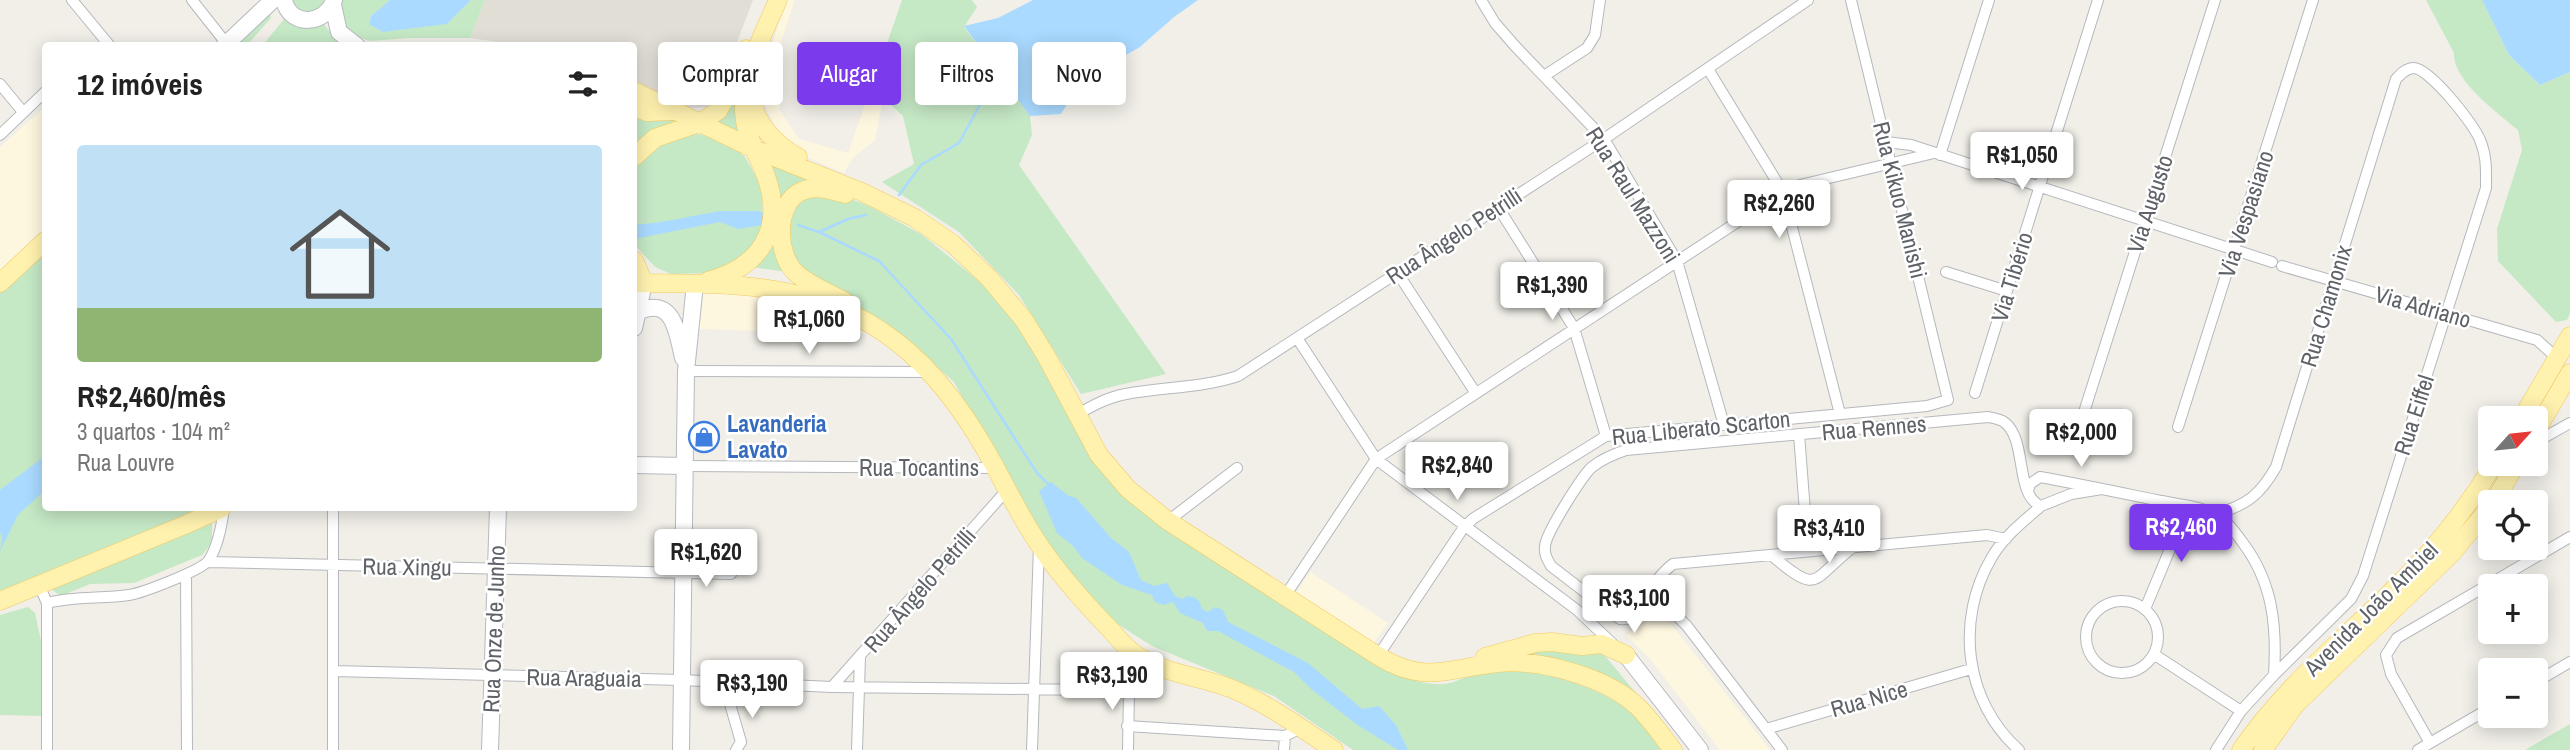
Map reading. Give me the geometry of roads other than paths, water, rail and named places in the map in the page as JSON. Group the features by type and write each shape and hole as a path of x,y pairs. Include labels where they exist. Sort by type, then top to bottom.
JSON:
{"main road":[{"path":"637,154 655,138 699,123 718,111 766,0"},
{"path":"760,42 778,0"},
{"path":"637,92 754,149 882,201 915,218 953,244 1007,298 1045,354 1099,455 1136,497 1168,521 1378,656 1398,668 1435,674 1499,663 1560,669 1607,686 1638,707 1673,750"},
{"path":"695,284 726,276 739,269 753,258 771,227 772,203 765,175 746,126 744,105"},
{"path":"754,105 760,120 785,150 827,177"},
{"path":"637,108 647,112 677,111"},
{"path":"754,149 760,120"},
{"path":"882,201 865,202 826,188 800,191 785,212 781,234 785,254 796,273 857,309 932,372 969,421 1006,491 1039,545 1131,652 1156,664 1231,689 1293,732 1334,750"},
{"path":"0,283 42,244"},
{"path":"639,283 756,287 788,292 833,307 874,326"},
{"path":"2529,406 2570,336"},
{"path":"2548,412 2568,381"},
{"name":"Avenida João Ambiel","path":"2241,750 2269,713 2312,667 2399,584 2440,540 2460,517 2486,476"},
{"path":"0,601 216,511"},
{"name":"Avenida João Ambiel","path":"2263,750 2295,705 2452,553 2478,522"},
{"path":"1456,670 1499,652 1535,643 1583,646 1602,644 1626,655"},
{"path":"1131,652 1131,686"},
{"path":"1131,686 1156,664"}],"street":[{"path":"72,0 102,42"},
{"path":"192,0 224,42"},
{"path":"227,42 273,0"},
{"path":"284,0 292,15 302,20 314,21 324,16 333,2"},
{"name":"Rua Raul Mazzoni","path":"1481,0 1495,23 1604,139 1676,261 1724,425"},
{"path":"1544,76 1587,48 1595,35 1600,0"},
{"name":"Rua Ângelo Petrilli","path":"1076,415 1124,394 1238,376 1604,139 1808,0"},
{"name":"Rua Kikuo Manishi","path":"1851,0 1948,400"},
{"path":"1285,596 1376,459 1783,192 1800,185 1937,154 1989,0"},
{"name":"Via Tibério","path":"1975,393 2098,0"},
{"name":"Via Augusto","path":"2085,409 2215,0"},
{"name":"Via Vespasiano","path":"2178,427 2313,0"},
{"path":"333,2 339,32 352,42"},
{"name":"Rua Eiffel","path":"2216,750 2241,711 2351,599 2363,576 2486,188 2487,161 2480,139 2470,121 2424,72 2414,68 2403,71"},
{"path":"1708,69 1783,192 1840,414"},
{"name":"Rua Chamonix","path":"2216,514 2250,500 2263,489 2276,467 2396,79 2403,71"},
{"path":"0,84 23,112"},
{"path":"0,135 42,95"},
{"name":"Via Adriano","path":"1886,142 1911,145 2277,264 2537,340 2557,358"},
{"path":"1498,207 1574,328 1606,436"},
{"path":"1397,272 1475,392"},
{"path":"1946,272 2007,291"},
{"path":"637,318 639,283"},
{"path":"681,750 686,370 695,284"},
{"path":"639,311 651,306 660,307 668,314 678,336 686,370"},
{"path":"1297,338 1376,459 1577,610 1626,655 1699,750"},
{"path":"686,370 932,372"},
{"name":"Rua Liberato Scarton","path":"1378,656 1464,527 1474,518 1606,436 1927,406 1948,400"},
{"name":"Rua Rennes","path":"1660,599 1636,617 1629,620 1620,619 1551,566 1546,558 1546,538 1580,480 1609,456 1626,450 1987,417 2003,421 2013,433 2028,491"},
{"path":"2548,435 2570,422"},
{"path":"1799,434 1808,551"},
{"name":"Rua Rennes","path":"2021,460 2040,478"},
{"name":"Rua Tocantins","path":"637,465 995,467"},
{"path":"1168,521 1237,468"},
{"path":"2041,506 2031,499 2028,491 2030,484 2040,478 2189,506 2216,514 2233,528 2266,582 2276,631 2274,675"},
{"path":"2054,480 2060,490 2058,499"},
{"path":"2019,750 1991,717 1971,669 1970,617 1978,585 1993,555 2041,506 2085,491 2102,489"},
{"name":"Rua Ângelo Petrilli","path":"832,688 1006,491"},
{"path":"2145,609 2189,506"},
{"path":"47,603 65,598 132,595 186,575 209,562 218,537 222,511"},
{"path":"333,511 333,750"},
{"name":"Rua Onze de Junho","path":"490,750 498,511"},
{"path":"1603,607 1624,612 1633,607 1673,564 1987,536 2006,539"},
{"path":"2430,743 2391,674 2386,655 2397,638 2570,537"},
{"path":"1032,750 1039,545"},
{"path":"1771,555 1802,579 1813,580 1824,576 1838,559 1853,547"},
{"name":"Rua Xingu","path":"209,562 730,574"},
{"path":"186,575 187,750"},
{"path":"39,585 47,603 47,750"},
{"path":"1650,589 1687,626 1782,750"},
{"path":"2120,601 2133,602 2145,609 2158,628 2159,641 2155,655 2141,669 2127,674 2113,673 2099,666 2090,654 2086,640 2087,626 2094,614 2106,605 2120,601"},
{"path":"2155,655 2241,711"},
{"path":"857,750 860,657"},
{"path":"2548,675 2570,662"},
{"name":"Rua Nice","path":"1766,729 1971,669"},
{"name":"Rua Araguaia","path":"334,671 681,680 832,688 1033,689 1131,686"},
{"path":"724,683 739,729 741,742 736,750"},
{"path":"1128,750 1127,726 1131,686"},
{"path":"2418,750 2478,715"},
{"path":"1127,726 1293,732 1284,750"}],"water":[{"path":"390,0 471,0 447,24 383,32 369,24 371,16"},
{"path":"1033,0 1198,0 1140,47 1126,55 1126,42 1032,42 1032,105 1067,105 1061,114 1030,116 1018,100 1018,42 976,42 964,26 998,18"},
{"path":"2482,0 2570,0 2570,72 2540,85 2509,55"},
{"path":"720,211 764,213 763,225 738,229 720,222 637,238 637,225"},
{"path":"42,458 42,493 18,515 0,551 2,538 0,490"},
{"path":"1051,482 1076,498 1112,539 1129,552 1141,580 1154,586 1167,583 1175,596 1183,599 1187,596 1195,598 1202,609 1208,612 1215,607 1223,610 1228,622 1308,663 1362,709 1379,706 1396,725 1408,750 1398,750 1356,724 1311,689 1294,672 1218,631 1207,631 1203,623 1180,613 1173,602 1164,605 1155,602 1152,595 1122,585 1082,558 1073,546 1057,533 1039,491"}],"waterway":[{"path":"899,195 921,165 959,143 980,105"},
{"path":"819,232 848,219 866,215"},
{"path":"798,225 819,232 879,261 951,339 1037,473 1049,485"}],"place":[{"name":"Lavanderia Lavato","path":"704,437"}]}
